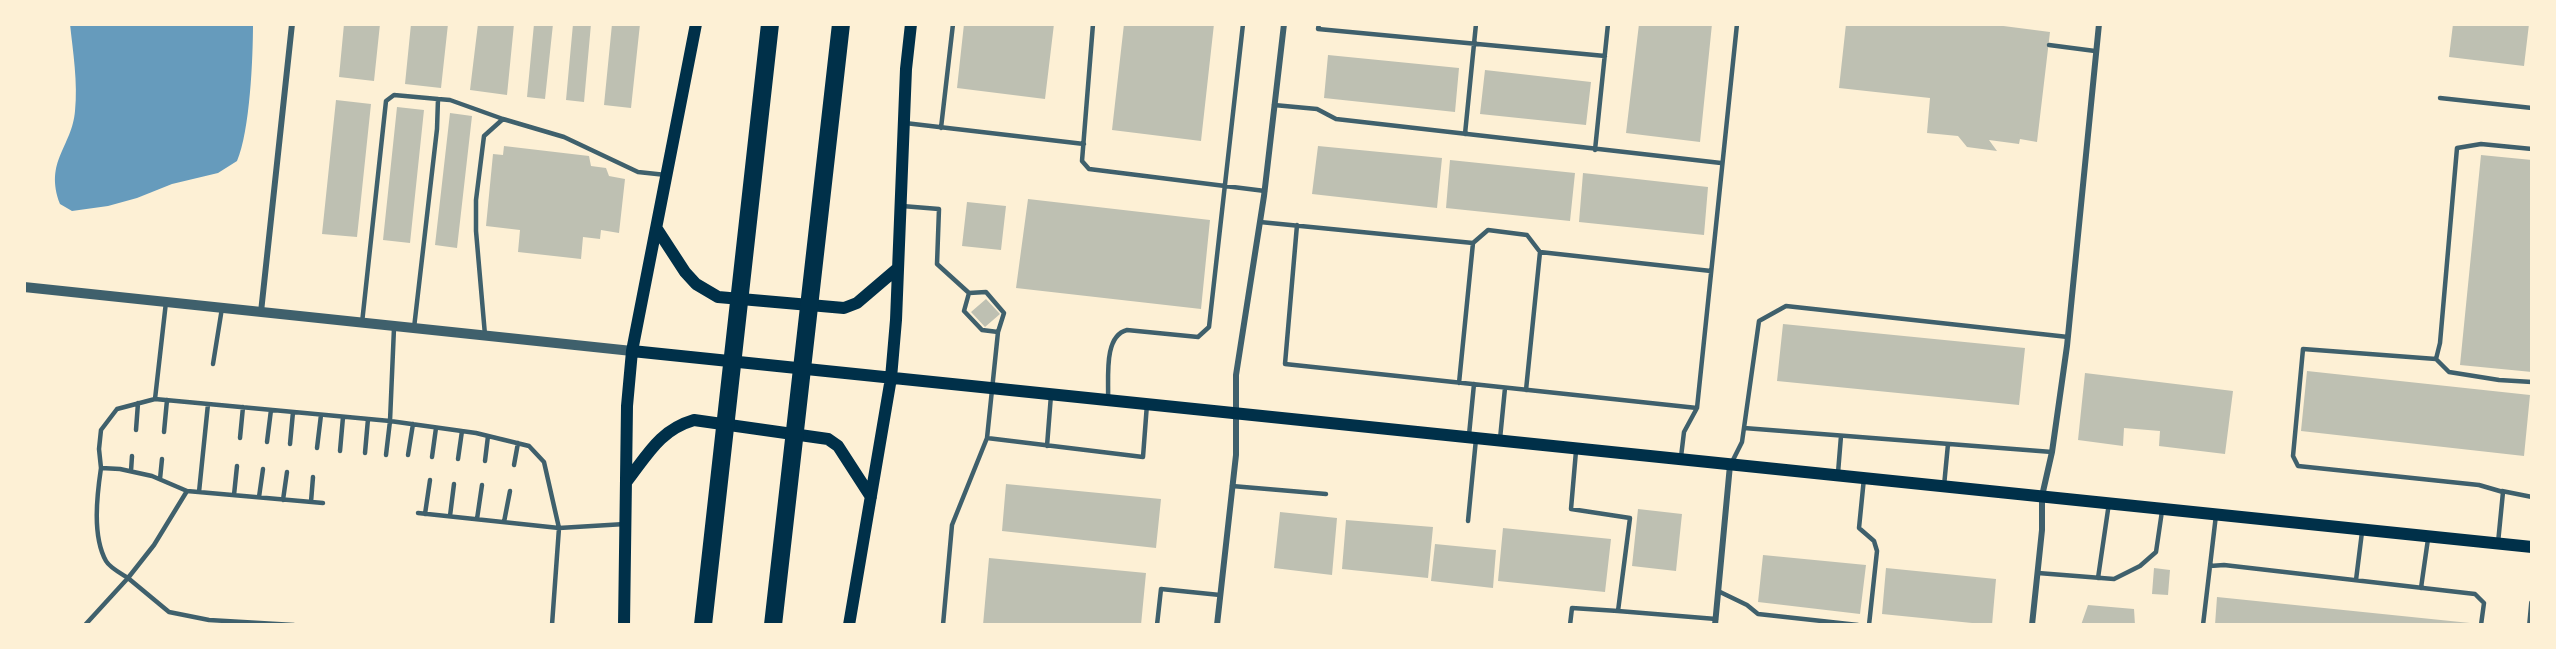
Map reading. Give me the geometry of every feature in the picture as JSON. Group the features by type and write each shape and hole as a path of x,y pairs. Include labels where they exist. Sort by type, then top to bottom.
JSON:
{"highway":[{"path":"703,625 770,24"},
{"path":"773,625 841,24"}],"main road":[{"path":"624,625 627,406 632,351 696,24"},
{"path":"849,625 891,378 911,24"},
{"path":"657,229 685,272 696,284 718,297 844,308 856,303 898,268"},
{"path":"632,351 2532,546"},
{"path":"627,482 667,432 678,425 694,420 828,439 838,446 871,497"}],"street":[{"path":"261,312 292,24"},
{"path":"1217,625 1236,455 1236,375 1265,191 1284,24"},
{"path":"2030,624 2038,573 2042,496 2052,452 2068,337 2098,24"},
{"path":"24,287 632,351"},
{"path":"1715,622 1730,465"},
{"path":"2530,625 2532,603"}],"lane":[{"path":"941,128 953,24"},
{"path":"1093,24 1082,161 1089,169 1265,191"},
{"path":"1108,400 1111,343 1118,334 1127,330 1198,337 1209,327 1243,24"},
{"path":"1319,24 1318,28 1605,56"},
{"path":"1465,134 1476,24"},
{"path":"1595,150 1608,24"},
{"path":"1681,460 1684,432 1697,408 1737,24"},
{"path":"2049,45 2096,51"},
{"path":"362,323 386,101 394,95 450,100 564,137 638,172 667,176"},
{"path":"2440,98 2532,108"},
{"path":"414,328 437,129 438,99"},
{"path":"1274,105 1317,109 1336,119 1721,164"},
{"path":"485,335 476,231 476,200 484,136 503,119"},
{"path":"904,123 1084,144"},
{"path":"2436,359 2440,343 2457,148 2481,144 2532,149"},
{"path":"900,206 939,209 937,264 969,293 986,292 1004,313 998,332 987,438 952,525 943,625"},
{"path":"1260,222 1473,243"},
{"path":"1297,225 1285,364 1697,408"},
{"path":"1459,383 1473,243 1488,230 1498,231 1527,235 1540,252 1526,390"},
{"path":"1540,252 1711,271"},
{"path":"969,293 964,311 982,330 998,332"},
{"path":"155,399 166,302"},
{"path":"1730,465 1742,442 1759,321 1786,306 2068,337"},
{"path":"213,364 222,308"},
{"path":"386,455 390,421 394,326"},
{"path":"2532,382 2499,380 2449,372 2436,359 2303,349 2293,456 2298,466 2479,486 2532,496"},
{"path":"1468,521 1474,384"},
{"path":"1500,441 1505,388"},
{"path":"1047,446 1052,395"},
{"path":"294,625 209,620 169,612 106,563 99,539 96,501 101,468 99,449 101,430 117,409 155,399 167,400 390,421 462,431 528,446 544,462 559,528 552,625"},
{"path":"164,432 167,400"},
{"path":"136,430 138,403"},
{"path":"199,492 208,404"},
{"path":"987,438 1143,457 1147,404"},
{"path":"240,438 243,407"},
{"path":"267,442 271,410"},
{"path":"290,444 293,412"},
{"path":"317,448 321,415"},
{"path":"340,451 343,417"},
{"path":"365,453 368,419"},
{"path":"408,455 413,424"},
{"path":"432,458 436,428"},
{"path":"1744,428 2052,452"},
{"path":"458,459 462,431"},
{"path":"485,461 488,436"},
{"path":"1838,476 1841,436"},
{"path":"514,465 518,443"},
{"path":"1944,486 1948,444"},
{"path":"1576,449 1570,509 1630,518 1618,610"},
{"path":"131,471 132,456"},
{"path":"160,479 162,459"},
{"path":"234,495 237,466"},
{"path":"101,468 131,471 160,479 187,491 323,503"},
{"path":"259,497 263,469"},
{"path":"283,500 287,472"},
{"path":"311,502 313,477"},
{"path":"1864,478 1859,528 1874,541 1877,551 1869,625"},
{"path":"425,514 430,480"},
{"path":"450,516 454,484"},
{"path":"477,519 482,485"},
{"path":"1232,486 1326,494"},
{"path":"2498,490 2503,492 2498,543"},
{"path":"85,625 128,578 154,545 187,491"},
{"path":"504,522 510,491"},
{"path":"2098,578 2109,503"},
{"path":"2038,573 2114,579 2140,566 2156,552 2163,508"},
{"path":"418,513 559,528 626,524"},
{"path":"2203,625 2216,514"},
{"path":"2356,580 2362,529"},
{"path":"2421,588 2428,536"},
{"path":"2210,566 2475,594 2484,603 2481,625"},
{"path":"1157,625 1161,589 1220,595"},
{"path":"1718,591 1747,605 1758,614 1858,625"},
{"path":"1570,625 1572,608 1618,610 1715,622"}],"water":[{"path":"70,24 253,24 248,113 237,161 218,173 172,184 137,198 108,206 72,211 60,204 55,176 60,155 73,124 76,100"}],"building":[{"path":"344,24 380,24 374,81 339,77"},
{"path":"411,24 448,24 441,88 405,84"},
{"path":"478,24 514,24 507,95 470,90"},
{"path":"534,24 553,24 545,99 527,97"},
{"path":"573,24 591,24 584,102 566,100"},
{"path":"612,24 640,24 631,108 604,105"},
{"path":"964,24 1054,24 1045,99 957,88"},
{"path":"1124,24 1214,24 1201,141 1112,130"},
{"path":"1639,24 1712,24 1700,142 1626,133"},
{"path":"1846,24 1988,24 2050,32 2037,142 2020,139 2019,144 1989,140 1997,151 1967,147 1958,136 1927,133 1930,98 1839,88"},
{"path":"2453,24 2529,24 2524,66 2449,57"},
{"path":"1328,55 1459,68 1455,112 1324,98"},
{"path":"1485,70 1591,82 1586,125 1480,114"},
{"path":"336,100 371,104 357,237 322,234"},
{"path":"397,107 424,110 410,243 383,240"},
{"path":"450,113 472,116 457,248 435,245"},
{"path":"504,146 589,156 591,166 606,168 609,176 625,179 619,233 601,230 600,239 583,237 581,259 518,252 520,230 486,226 493,154 503,155"},
{"path":"1318,146 1442,158 1437,208 1312,194"},
{"path":"2481,155 2532,160 2532,372 2460,365"},
{"path":"1450,160 1575,173 1570,221 1446,208"},
{"path":"1583,173 1708,187 1704,235 1579,222"},
{"path":"1028,199 1210,220 1201,309 1016,288"},
{"path":"967,202 1006,206 1001,250 962,246"},
{"path":"986,299 1000,314 985,327 971,312"},
{"path":"1783,324 2025,348 2019,405 1777,381"},
{"path":"2307,371 2530,395 2524,456 2301,431"},
{"path":"2085,373 2233,391 2225,454 2159,446 2160,431 2124,428 2123,446 2078,440"},
{"path":"1006,484 1161,499 1156,548 1002,531"},
{"path":"1638,509 1682,514 1676,571 1632,566"},
{"path":"1280,512 1337,518 1332,575 1274,568"},
{"path":"1346,520 1433,527 1428,578 1342,569"},
{"path":"1503,528 1611,539 1605,592 1498,581"},
{"path":"1435,544 1496,550 1493,588 1431,581"},
{"path":"1763,555 1866,565 1860,614 1758,602"},
{"path":"989,558 1146,573 1141,625 983,625"},
{"path":"1886,568 1996,579 1992,625 1882,614"},
{"path":"2154,568 2170,570 2168,595 2152,594"},
{"path":"2217,597 2470,623 2470,625 2215,625"},
{"path":"2088,605 2134,609 2135,625 2081,625"}]}
